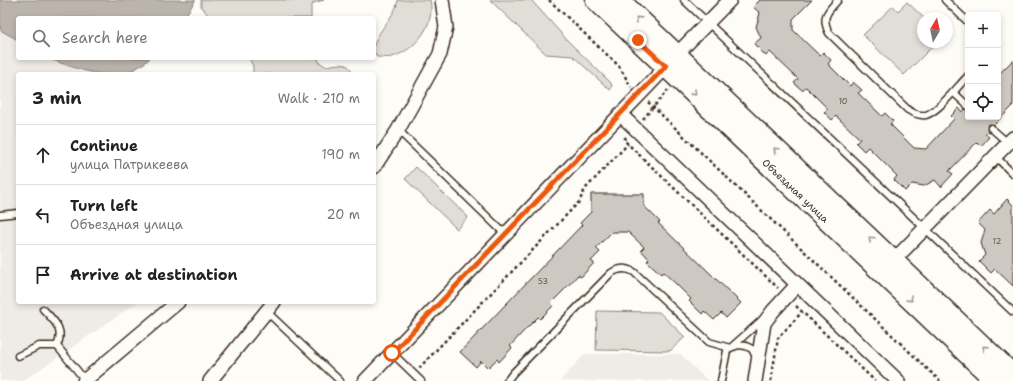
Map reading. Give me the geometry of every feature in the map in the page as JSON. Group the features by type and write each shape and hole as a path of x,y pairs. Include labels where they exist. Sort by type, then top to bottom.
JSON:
{"main road":[{"name":"Объездная улица","path":"596,0 671,61 888,266 1013,375"},
{"name":"Объездная улица","path":"619,0 671,61"},
{"name":"Объездная улица","path":"888,266 996,381"}],"street":[{"path":"376,164 398,130 440,54 446,27 442,0"},
{"path":"365,381 730,0"},
{"path":"620,114 898,381"},
{"path":"888,266 1010,140"},
{"path":"755,381 762,330 772,311 797,285"},
{"path":"84,380 176,304"},
{"path":"210,381 270,307"}],"lane":[{"path":"684,0 1013,312"},
{"path":"838,0 825,17 825,24 829,33 908,110 916,114 925,115 934,111 965,79"},
{"path":"945,0 965,19"},
{"path":"953,92 965,103"},
{"path":"991,128 1010,140"},
{"path":"398,130 505,234"},
{"path":"994,156 1013,174"},
{"path":"0,215 16,213"},
{"path":"507,381 513,373 611,273 626,268 634,272 708,342 730,348 742,345 749,347 755,354 758,365"},
{"path":"270,307 340,381"},
{"path":"43,309 58,325 60,339 57,346"},
{"path":"721,381 725,355 730,348 772,311"},
{"path":"18,356 39,346 57,346"},
{"path":"57,346 84,380"},
{"path":"392,353 421,381"}],"path":[{"path":"549,0 619,66 627,82 639,94 940,381"},
{"path":"414,373 579,202 585,189 628,144"},
{"path":"771,381 778,338 802,312"}],"shaded area":[{"path":"0,0 195,0 185,16 16,16 16,39 0,30"},
{"path":"201,0 324,0 313,3 311,8 311,16 209,16 201,7"},
{"path":"398,0 430,0 430,18 427,27 416,42 401,54 390,57 377,57 377,37 396,7"},
{"path":"490,0 531,0 568,41 611,83 612,87 610,90 573,56 546,54"},
{"path":"907,2 918,12 917,48 931,48 904,75 863,35 893,6 898,11"},
{"path":"0,30 16,39 16,60 53,60 83,72 16,72 16,304 135,304 23,381 0,381"},
{"path":"53,60 148,60 139,67 126,72 91,72 74,68"},
{"path":"250,60 318,60 325,66 343,64 351,69 350,72 253,72 253,66"},
{"path":"416,167 468,217 457,229 405,179"},
{"path":"597,311 659,312 685,337 670,351 596,350"},
{"path":"585,354 680,354 708,381 560,381"}],"building":[{"path":"760,0 812,0 793,19 793,30 820,56 823,52 831,60 828,64 850,86 853,82 862,90 858,93 882,116 885,113 893,121 890,124 914,148 926,149 954,119 951,116 959,108 962,112 965,109 965,120 999,120 994,125 988,125 988,131 985,134 989,137 981,146 977,142 949,171 953,174 941,187 935,180 924,186 912,184 905,191 894,180 897,176 868,147 864,151 856,143 860,139 836,116 832,120 824,112 828,109 806,87 802,90 794,83 798,79 770,52 766,56 754,44 761,38 756,27 760,13 753,7"},
{"path":"1013,60 1013,106 1001,118 1001,72"},
{"path":"591,194 644,194 644,206 660,222 658,223 741,303 726,318 721,313 714,320 704,311 702,314 689,301 691,299 675,283 663,272 661,274 647,261 649,259 641,250 644,247 628,232 612,232 596,248 600,252 591,261 594,263 581,277 578,275 551,303 553,306 540,319 538,317 522,333 510,346 512,348 499,362 497,359 488,368 481,361 476,367 460,352 582,225 580,223 591,212"},
{"path":"1007,199 1013,205 1013,286 995,269 991,273 979,261 985,255 981,243 985,230 978,223 990,210 994,214"}],"route":[{"path":"392,353 666,66 638,40"}]}
